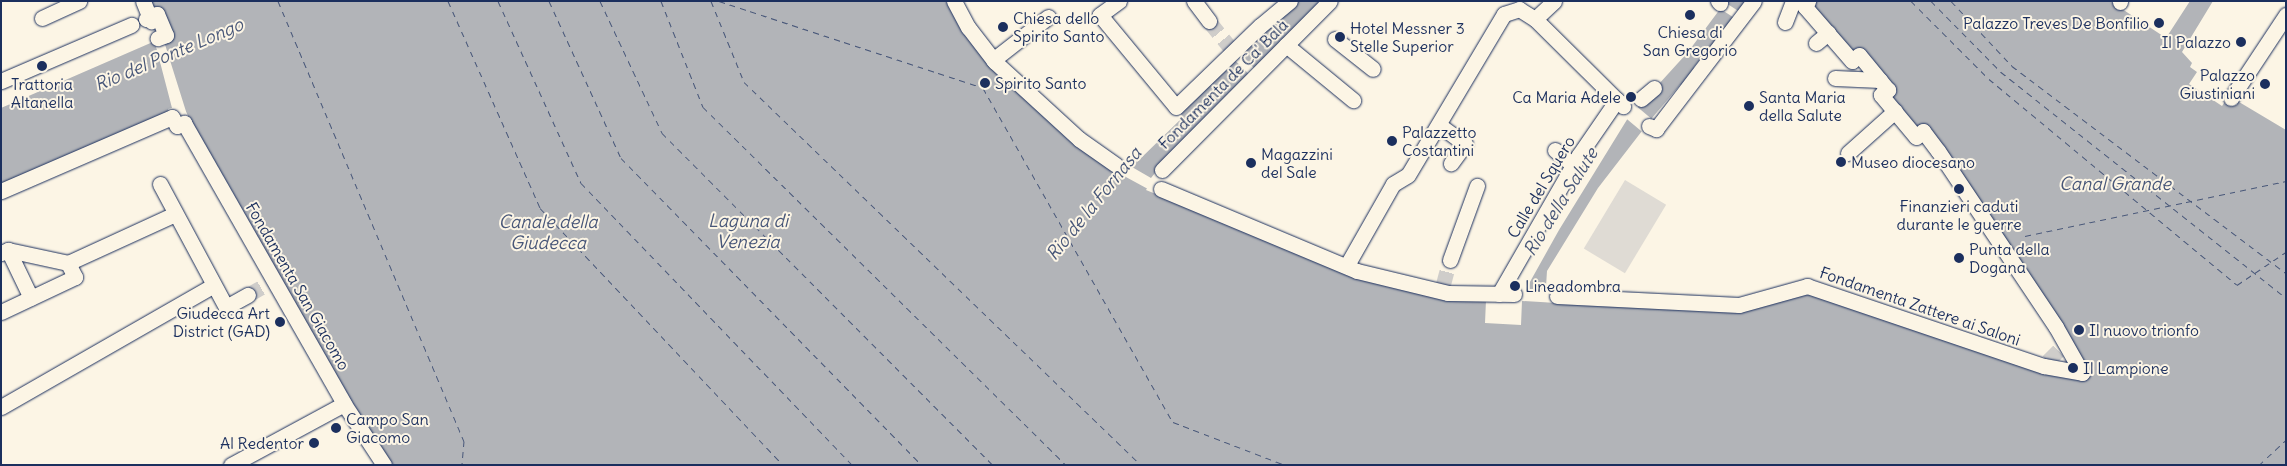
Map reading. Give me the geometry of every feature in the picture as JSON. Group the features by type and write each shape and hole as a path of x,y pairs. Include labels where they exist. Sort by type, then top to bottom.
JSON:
{"street":[{"path":"42,18 80,1"},
{"path":"143,1 149,19 157,14 166,35 158,38"},
{"path":"954,1 993,60 1079,139 1116,165"},
{"path":"1119,1 1100,15 1176,107 1234,51 1290,1"},
{"path":"1194,1 1209,21"},
{"name":"Fondamenta de Ca' Balà","path":"1162,170 1330,1"},
{"path":"1535,19 1554,1"},
{"path":"1649,126 1656,130 1710,56 1754,1"},
{"path":"1784,22 1793,1"},
{"path":"1808,1 1805,7 1852,61 1859,55 1888,90 1882,96 1895,111 1848,153"},
{"path":"1161,189 1347,266 1393,184 1408,175 1513,7 1535,19 1629,104"},
{"path":"2231,98 2286,15"},
{"path":"993,60 1048,18"},
{"path":"1,81 131,25"},
{"path":"1816,43 1828,33"},
{"path":"1335,39 1373,69"},
{"path":"1286,45 1353,100"},
{"path":"1835,78 1880,80"},
{"name":"Calle del Squero","path":"1347,266 1442,288 1507,294 1573,165 1629,104 1654,88"},
{"name":"Fondamenta Zattere ai Saloni","path":"1557,296 1739,306 1807,286 2058,359 1938,151 1923,131 1916,137 1895,111"},
{"name":"Fondamenta San Giacomo","path":"1,190 178,116 344,404 384,465"},
{"path":"1439,125 1465,144 1451,163"},
{"path":"1555,150 1573,165"},
{"path":"160,184 226,307 248,295"},
{"path":"1450,260 1477,186"},
{"path":"5,251 68,263 175,214"},
{"path":"5,251 32,298"},
{"path":"1,312 75,277 68,263"},
{"path":"1,407 214,285"},
{"path":"231,465 344,404"}],"shaded area":[{"path":"1625,180 1666,205 1625,273 1584,249"}],"water":[{"name":"Laguna di Venezia","path":"149,1 946,1 963,32 1121,175 1133,158 1137,162 1183,117 1179,111 1296,1 1326,1 1159,168 1146,190 1354,275 1447,297 1522,301 1526,289 1559,230 1628,118 1688,52 1726,1 1748,1 1694,67 1695,71 1684,85 1680,85 1652,118 1598,188 1547,271 1545,302 1740,309 1807,293 2083,380 1917,131 1811,7 1815,1 2110,1 2166,38 2190,1 2213,1 2182,52 2192,63 2190,67 2197,72 2189,84 2222,106 2229,96 2286,130 2286,465 391,465 346,396 182,105 168,109 169,114 1,185 1,108 162,38"}],"pier":[{"path":"1726,3 1740,12 1736,19 1722,10"},
{"path":"163,38 189,121 187,122 180,108 172,108 154,39"},
{"path":"1237,51 1258,72 1253,78 1231,57"},
{"path":"1635,105 1653,120 1642,132 1625,117"},
{"path":"1125,163 1151,178 1159,168 1149,189 1159,195 1113,170 1120,172"},
{"path":"1523,289 1549,290 1548,300 1557,303 1522,301 1521,325 1485,323 1486,300 1521,299"}],"ferry route":[{"path":"278,1 464,441 462,465"},
{"path":"448,1 540,208 783,465"},
{"path":"498,1 581,183 852,465"},
{"path":"549,1 621,158 922,465"},
{"path":"600,1 662,133 993,465"},
{"path":"661,1 703,107 1066,465"},
{"path":"711,1 744,82 1141,465"},
{"path":"719,1 983,88 1173,422 1285,465"},
{"path":"1911,1 1989,79 2237,285 2286,252"},
{"path":"1931,1 2001,72 2286,298"},
{"path":"1951,1 2012,66 2286,273"},
{"path":"2025,236 2286,181"},
{"path":"2259,465 2286,440"}],"tunnel":[{"path":"1209,21 1231,48"},
{"path":"1443,286 1450,260"},
{"path":"248,295 269,283"},
{"path":"2048,361 2061,348"}],"place":[{"name":"Chiesa di San Gregorio","path":"1690,15"},
{"name":"Palazzo Treves De Bonfilio","path":"2159,23"},
{"name":"Chiesa dello Spirito Santo","path":"1003,27"},
{"name":"Hotel Messner 3 Stelle Superior","path":"1340,37"},
{"name":"Il Palazzo","path":"2241,42"},
{"name":"Trattoria Altanella","path":"42,66"},
{"name":"Spirito Santo","path":"985,83"},
{"name":"Palazzo Giustiniani","path":"2265,84"},
{"name":"Ca Maria Adele","path":"1631,97"},
{"name":"Santa Maria della Salute","path":"1749,106"},
{"name":"Palazzetto Costantini","path":"1392,141"},
{"name":"Museo diocesano","path":"1841,162"},
{"name":"Magazzini del Sale","path":"1251,163"},
{"name":"Finanzieri caduti durante le guerre","path":"1959,189"},
{"name":"Punta della Dogana","path":"1959,258"},
{"name":"Lineadombra","path":"1515,286"},
{"name":"Giudecca Art District (GAD)","path":"280,322"},
{"name":"Il nuovo trionfo","path":"2079,330"},
{"name":"Il Lampione","path":"2073,368"},
{"name":"Campo San Giacomo","path":"336,428"},
{"name":"Al Redentor","path":"314,443"}],"water label":[{"name":"Rio del Ponte Longo","path":"169,55"},
{"name":"Canal Grande","path":"2115,184"},
{"name":"Rio della Salute","path":"1561,202"},
{"name":"Rio de la Fornasa","path":"1094,204"},
{"name":"Canale della Giudecca","path":"548,233"}]}
